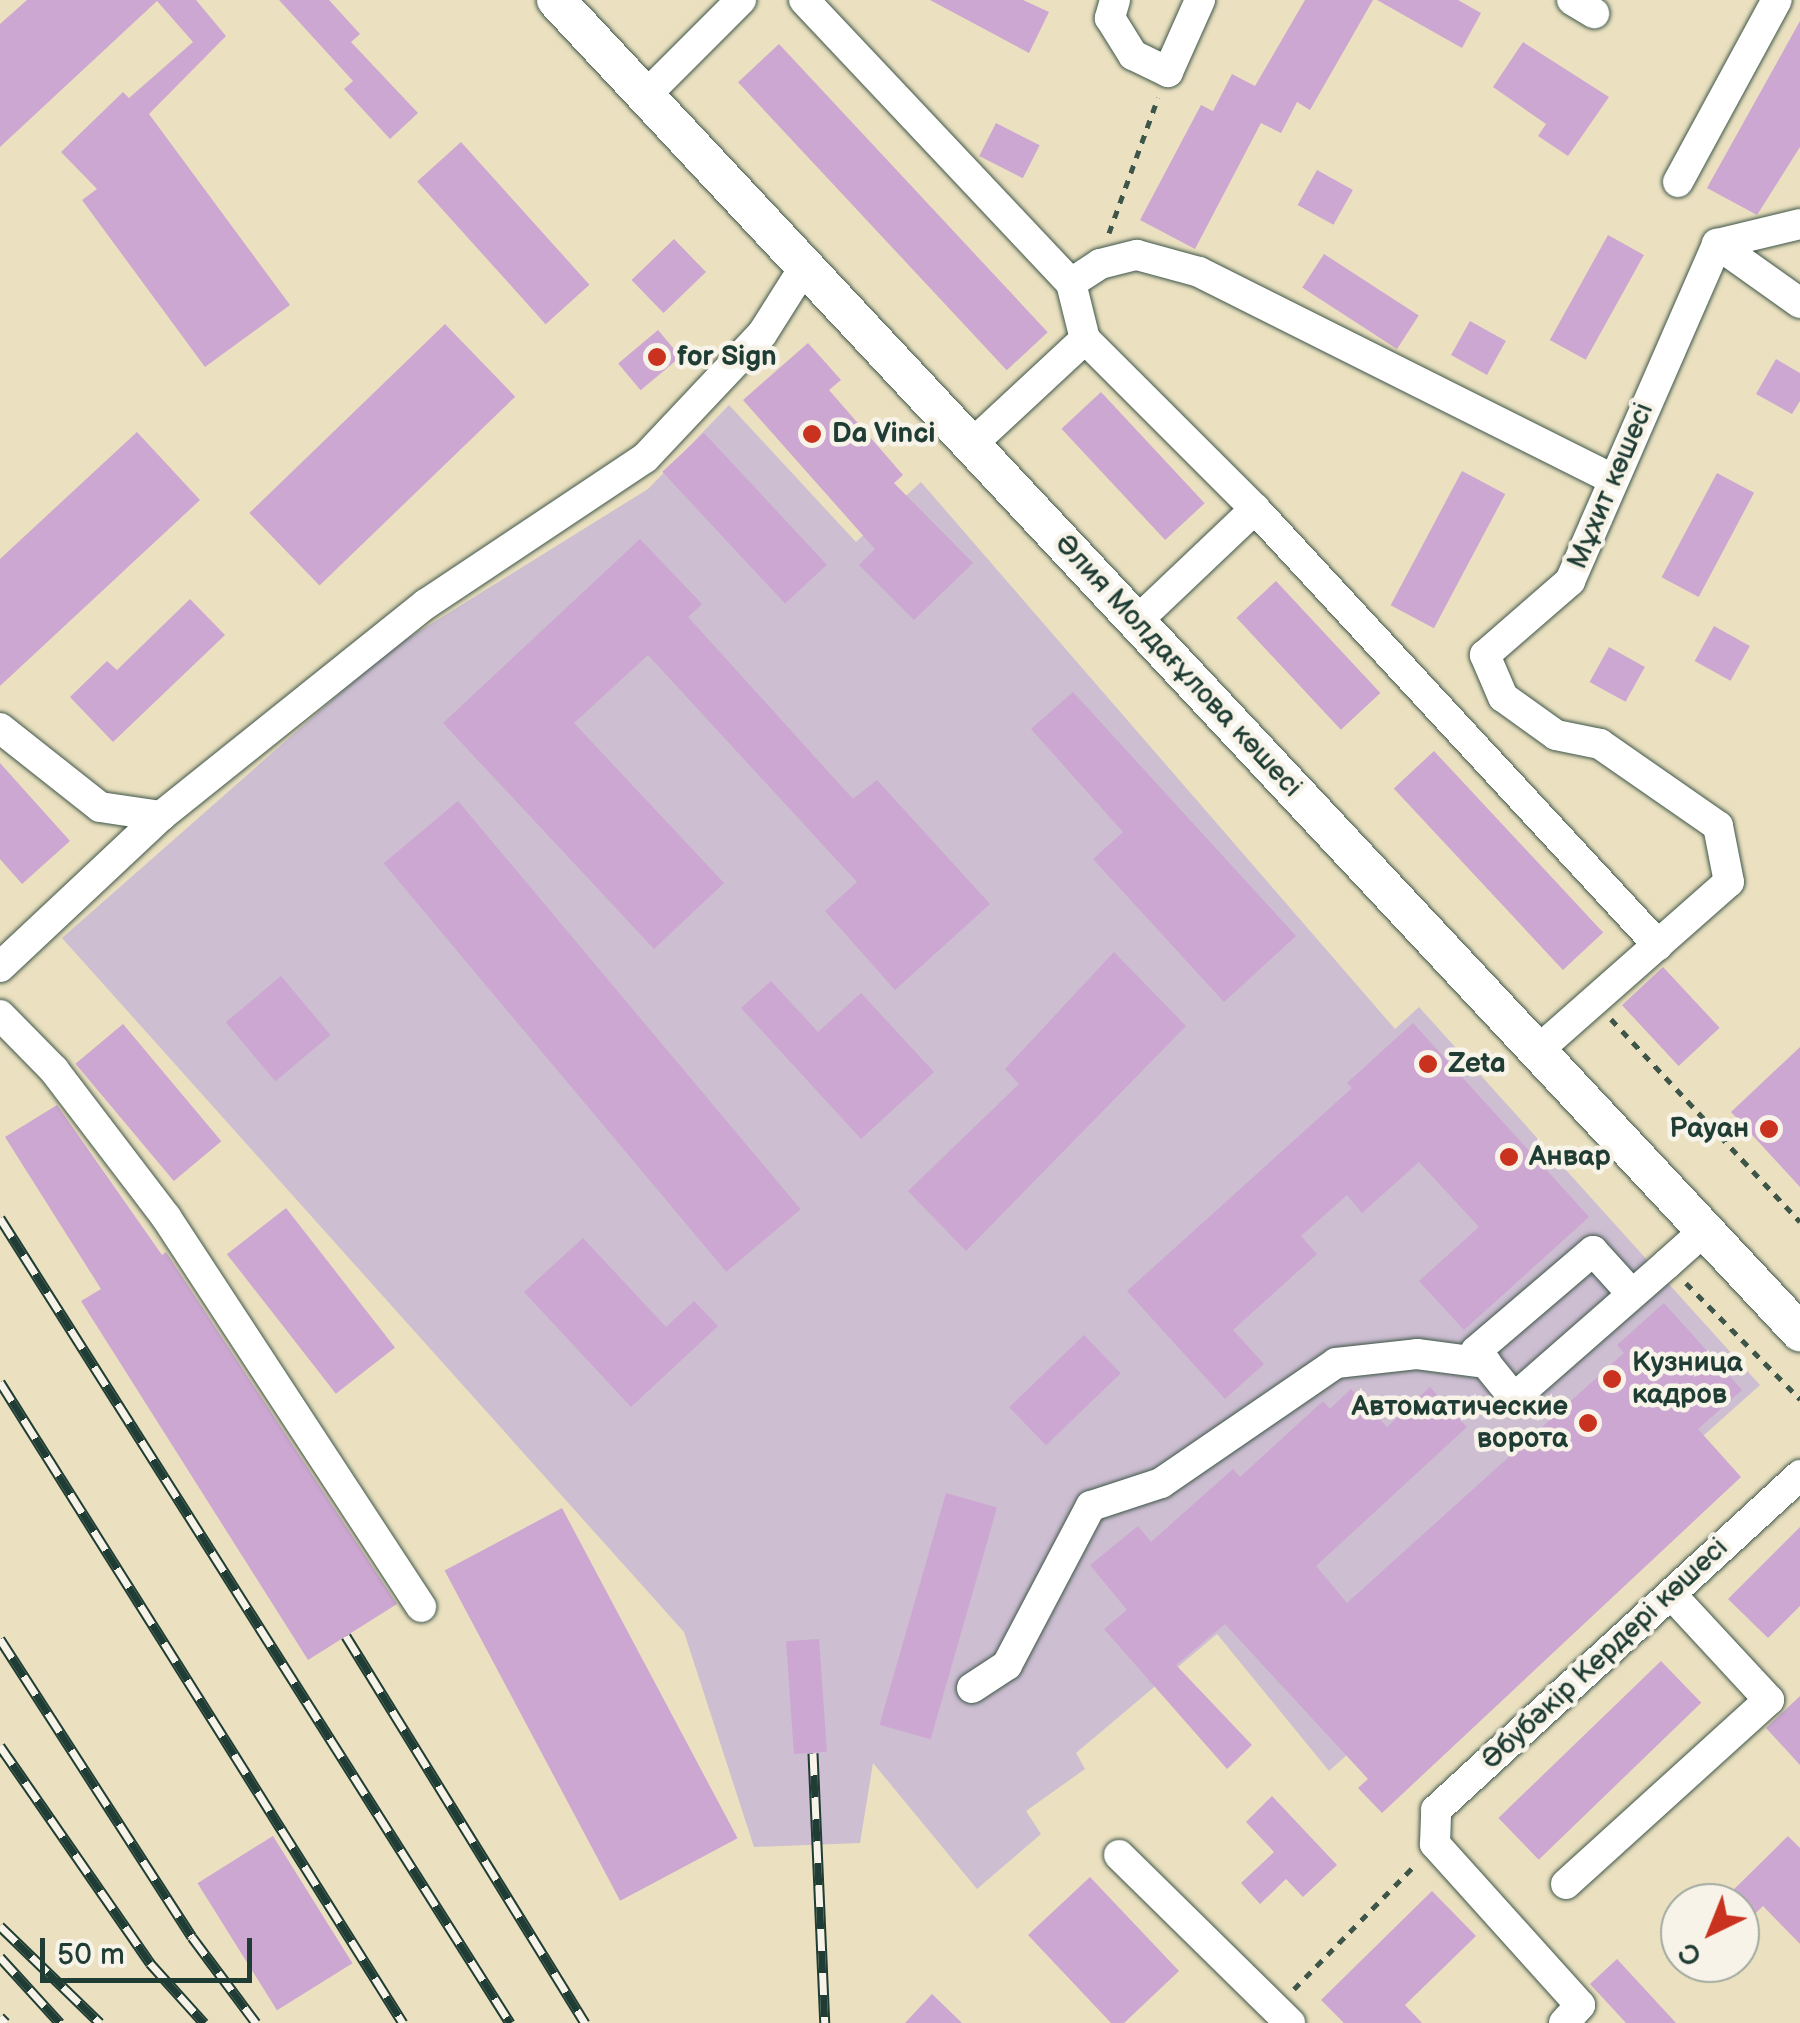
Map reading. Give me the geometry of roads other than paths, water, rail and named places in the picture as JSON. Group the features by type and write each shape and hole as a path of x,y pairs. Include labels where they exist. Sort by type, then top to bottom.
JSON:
{"main road":[{"name":"Әлия Молдағұлова көшесі","path":"556,0 1536,1052 1797,1323"}],"street":[{"path":"646,96 741,0"},
{"path":"804,0 1071,284 1085,339 1255,509 1658,945"},
{"path":"1115,0 1110,18 1133,56 1168,72 1200,0"},
{"path":"1678,182 1777,0"},
{"path":"1716,244 1800,224"},
{"path":"1716,244 1800,303"},
{"name":"Мұхит көшесі","path":"1536,1052 1729,882 1718,826 1600,744 1556,735 1503,697 1485,655 1570,581 1716,244"},
{"path":"1071,284 1100,264 1137,255 1200,272 1613,479"},
{"path":"0,967 161,816 426,604 645,458 762,334 805,266"},
{"path":"972,445 1085,339"},
{"path":"1136,621 1255,509"},
{"path":"0,728 100,807 161,816"},
{"path":"0,1015 54,1070 166,1217 421,1607"},
{"path":"1632,1294 1593,1251 1476,1351 1514,1398 1705,1230"},
{"path":"972,1688 1007,1665 1090,1506 1161,1483 1336,1363 1417,1354 1486,1363"},
{"name":"Әбубәкір Кердері көшесі","path":"1581,2017 1435,1844 1436,1810 1800,1476"},
{"path":"1566,1884 1769,1700 1670,1594"},
{"path":"1119,1855 1282,2016"}],"railway":[{"path":"0,1218 510,2023"},
{"path":"0,1382 403,2023"},
{"path":"346,1636 585,2023"},
{"path":"0,1639 192,1937 256,2023"},
{"path":"0,1746 150,1963 204,2023"},
{"path":"813,1753 825,2023"},
{"path":"0,1926 100,2023"},
{"path":"0,1957 60,2023"},
{"path":"0,2017 6,2023"}],"place":[{"name":"for Sign","path":"657,357"},
{"name":"Da Vinci","path":"812,434"},
{"name":"Zeta","path":"1428,1064"},
{"name":"Рауан","path":"1769,1129"},
{"name":"Анвар","path":"1509,1157"},
{"name":"Кузница кадров","path":"1612,1379"},
{"name":"Автоматические ворота","path":"1588,1423"}]}
